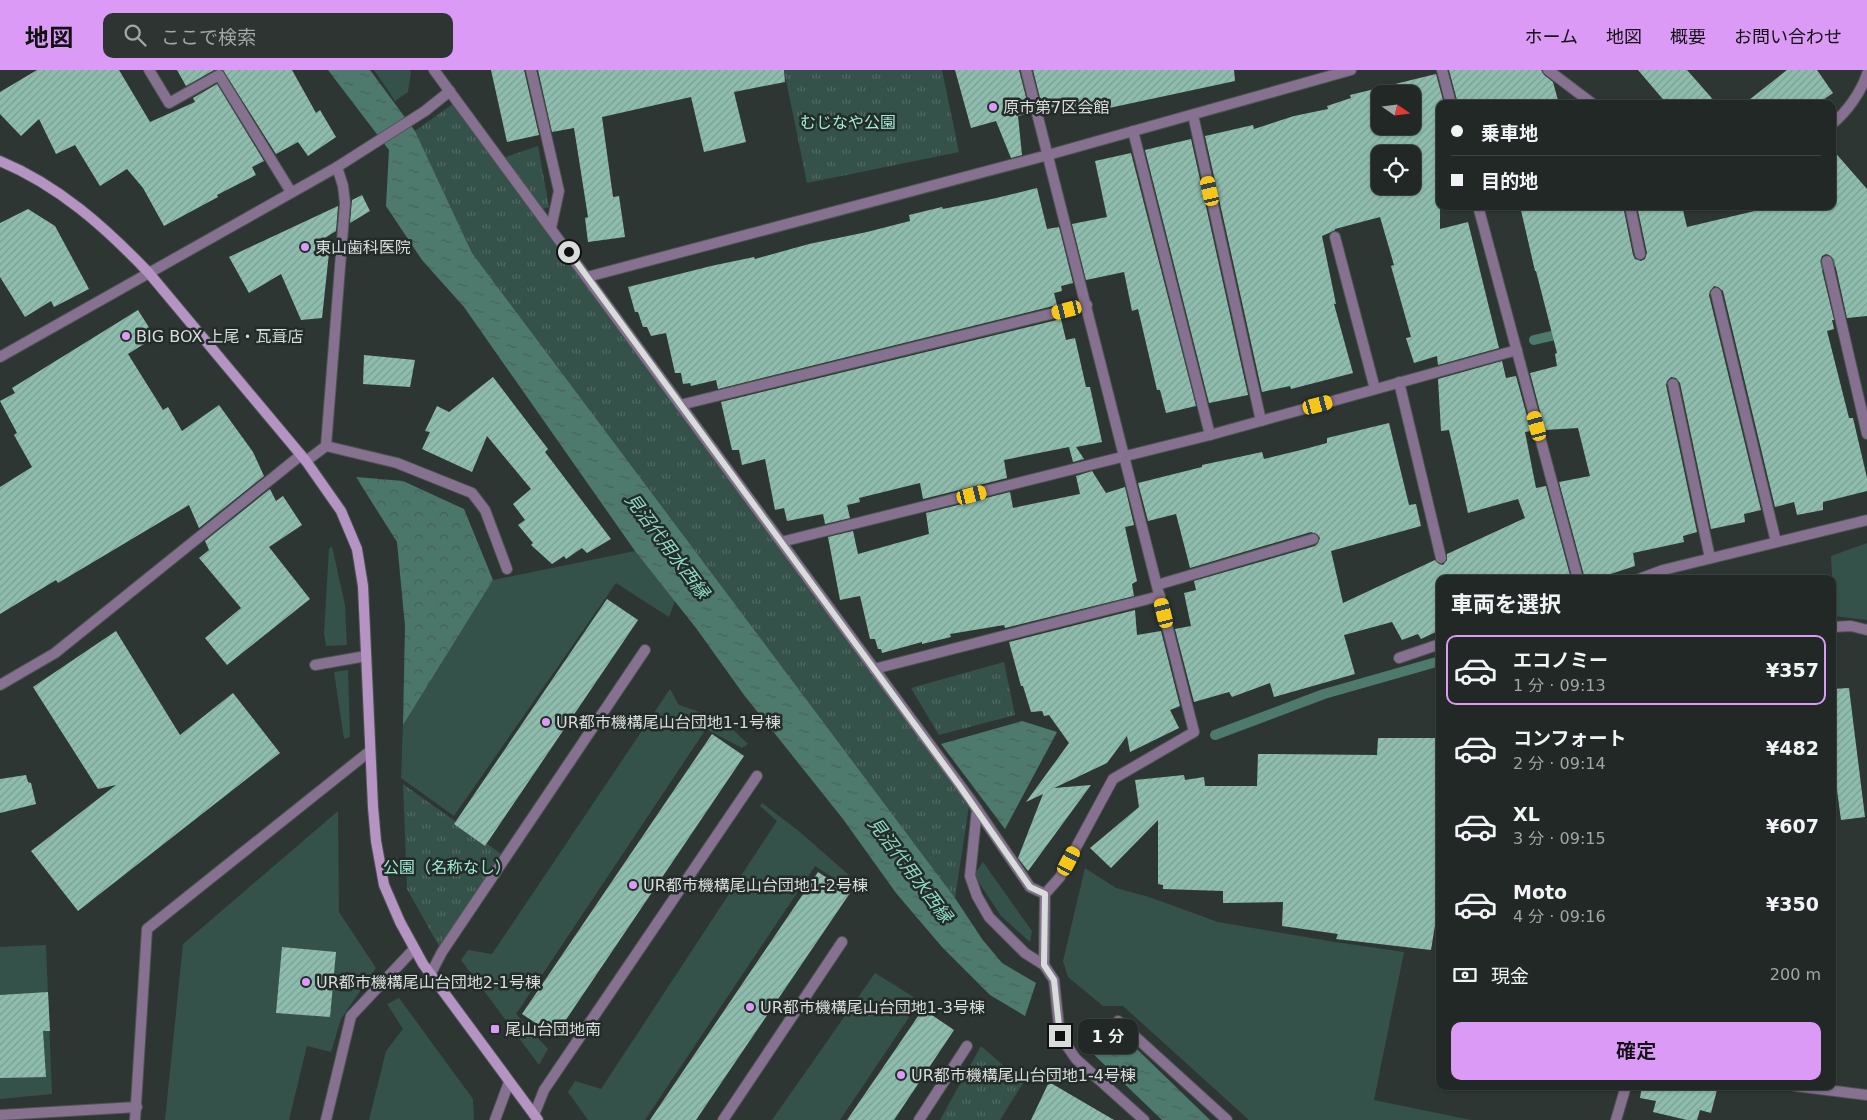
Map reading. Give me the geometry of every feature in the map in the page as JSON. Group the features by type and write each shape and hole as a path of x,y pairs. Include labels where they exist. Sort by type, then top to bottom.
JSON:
{"street":[{"path":"150,70 169,103 219,75 291,192"},
{"path":"434,70 977,809 1030,887 1045,894"},
{"path":"531,70 559,191 550,228"},
{"path":"1026,70 1194,732 1113,779 1060,878 1045,894 1044,965"},
{"path":"587,277 1048,155 1351,70"},
{"path":"1442,70 1450,100"},
{"path":"1548,70 1588,100"},
{"path":"1836,121 1864,84 1867,74"},
{"path":"0,356 336,167 425,111 450,91"},
{"path":"1192,115 1261,421"},
{"path":"1133,131 1210,435"},
{"path":"0,161 43,182 70,200 122,244 148,272 304,458 341,511 356,550 363,586 376,841 384,885 400,922 430,975 536,1118"},
{"path":"326,446 346,203 343,186 336,167"},
{"path":"1479,210 1577,575"},
{"path":"1631,210 1640,254"},
{"path":"1335,237 1375,389"},
{"path":"1827,261 1867,434"},
{"path":"1716,293 1776,542"},
{"path":"680,405 1086,305"},
{"path":"781,542 1210,435 1517,350"},
{"path":"1399,382 1441,558"},
{"path":"1674,384 1710,558"},
{"path":"1,683 55,652 304,458 326,446 397,464 472,493 485,510 507,569"},
{"path":"1650,575 1710,558 1867,520"},
{"path":"1157,585 1313,539"},
{"path":"874,669 1160,596"},
{"path":"1836,627 1850,626 1867,630"},
{"path":"1398,658 1436,645"},
{"path":"430,975 442,952 645,650"},
{"path":"315,665 366,656"},
{"path":"135,1120 146,929 370,751"},
{"path":"536,1118 544,1090 758,776"},
{"path":"977,809 970,876 977,896 989,917 1025,953 1044,965 1054,980 1060,1036 1076,1059 1144,1120"},
{"path":"723,1120 842,942"},
{"path":"326,1120 351,1016 414,948"},
{"path":"1118,1021 1227,1120"},
{"path":"918,1120 967,1046"},
{"path":"495,1120 509,1082"},
{"path":"1616,1120 1625,1090"},
{"path":"1827,1090 1867,1095"},
{"path":"0,1115 137,1107"}],"green space":[{"path":"374,70 409,70 411,72 408,92 395,101"},
{"name":"むじなや公園","path":"784,70 942,70 959,152 807,183"},
{"path":"457,101 970,799 955,898 472,253 415,131"},
{"path":"538,146 549,207 540,210 503,158"},
{"path":"356,477 403,481 464,509 493,580 403,725 405,626 397,542"},
{"path":"1867,543 1867,620 1836,616 1836,575 1832,575 1831,556"},
{"path":"332,546 345,605 347,645 326,646 324,633 329,549"},
{"path":"635,551 675,601 669,617 616,583 454,816 401,778 403,725 493,580"},
{"path":"1004,662 1015,715 939,735 911,688"},
{"path":"348,670 350,737 344,739 334,672"},
{"path":"670,689 679,705 723,720 748,744 742,748 706,729 516,1014 548,1049 539,1065 461,960 468,950 492,954"},
{"name":"公園（名称なし）","path":"403,784 504,856 440,948 407,889"},
{"path":"762,803 800,832 851,877 846,886 815,866 645,1120 588,1120 568,1092 575,1081 601,1089 777,821 760,806"},
{"path":"338,811 339,912 376,968 341,1019 331,1052 307,1046 289,1120 165,1120 183,944"},
{"path":"983,862 1032,931 1030,942 1001,916 974,875"},
{"path":"1085,868 1116,888 1149,897 1218,922 1404,952 1374,1100 1471,1120 1249,1120 1123,1006 1103,1006 1068,977 1063,961"},
{"path":"46,945 52,1094 0,1099 0,947"},
{"path":"875,973 920,1001 840,1120 772,1120"},
{"path":"399,998 473,1099 474,1120 369,1120 386,1051 403,1029 387,1004"},
{"path":"981,1046 1023,1083 1000,1120 940,1120"}],"water":[{"name":"見沼代用水西縁","path":"328,70 370,70 415,131 472,253 955,898 982,939 1002,963 1036,983 1025,1016 990,995 942,947 896,893 843,819 744,695 696,628 635,551 464,307 422,260 386,206 389,150"},
{"path":"1022,721 1057,732 1005,829 941,744"},
{"path":"1109,1022 1210,1120 1162,1120 1085,1046"}],"building":[{"path":"37,70 119,70 150,122 195,102 193,98 217,84 264,161 252,167 256,175 164,226 143,188 127,169 100,186 75,145 56,154 39,119 21,136 0,114 0,92"},
{"path":"177,70 214,70 186,86"},
{"path":"223,70 292,70 316,113 320,110 336,137 308,156 298,142 276,154"},
{"path":"491,70 524,70 539,135 507,142"},
{"path":"538,70 784,70 785,82 734,92 746,142 704,152 691,97 602,117 613,197 619,196 625,237 588,242 585,218 588,217 574,128 552,132"},
{"name":"原市第7区会館","path":"955,70 1019,70 1030,113 1018,116 1022,155 1011,158 996,121 971,128"},
{"path":"1033,70 1234,70 1235,81 1081,114 1078,106 1069,108 1068,103 1043,110"},
{"path":"1449,70 1541,70 1553,82 1558,100 1457,100"},
{"path":"1638,70 1687,70 1713,100 1664,100"},
{"path":"1787,70 1817,70 1833,93 1823,100 1749,100"},
{"path":"1436,74 1443,100 1436,100 1436,210 1440,210 1440,229 1468,222 1499,348 1438,365 1437,356 1414,363 1406,338 1411,337 1391,266 1394,265 1380,217 1335,229 1322,236 1336,304 1334,304 1353,373 1291,389 1290,386 1262,392 1205,136 1253,125 1254,129 1294,116 1328,109 1327,106 1351,98 1350,95 1371,90 1371,135 1421,135 1421,85 1391,85"},
{"path":"1191,139 1248,395 1209,403 1145,150"},
{"path":"1131,153 1196,406 1166,413 1160,390 1157,390 1138,309 1132,311 1124,272 1086,280 1072,224 1107,217 1095,161"},
{"path":"1836,154 1867,189 1867,316 1847,318 1834,259 1826,254 1822,256 1820,262 1834,320 1832,320 1834,329 1827,331 1849,418 1853,418 1867,478 1867,491 1823,502 1823,510 1797,515 1794,502 1775,507 1723,291 1714,286 1709,295 1761,510 1744,514 1745,522 1711,529 1680,383 1676,378 1671,377 1666,385 1697,532 1683,536 1684,542 1633,553 1635,566 1607,575 1584,575 1559,482 1590,476 1578,428 1545,430 1530,373 1557,366 1555,354 1557,353 1521,210 1624,210 1633,255 1635,259 1641,261 1645,259 1647,253 1638,210 1683,210 1687,227 1759,210 1836,210"},
{"path":"1037,188 1047,229 1059,227 1073,283 1061,286 1062,291 1054,293 1057,305 718,389 716,380 691,386 690,383 683,384 681,373 675,373 666,333 651,336 647,327 643,327 638,312 635,312 628,287 711,266 754,257 755,259 809,244 867,232 910,221 909,215 942,207 943,209"},
{"path":"362,195 370,211 350,223 352,200"},
{"path":"338,206 336,231 323,239 329,253 322,318 301,320 281,274 249,293 229,257"},
{"path":"28,209 55,226 89,289 54,307 51,301 25,317 0,277 0,223"},
{"path":"138,310 155,337 128,354 163,410 168,407 182,431 219,405 253,452 264,476 199,528 189,505 58,583 56,580 0,614 0,487 32,467 14,435 17,433 0,401 15,393 12,388"},
{"path":"1061,319 1066,340 1075,338 1086,387 1090,387 1102,442 1076,447 1084,459 1073,462 1069,447 1004,460 1007,478 923,499 920,483 859,498 860,502 847,505 850,518 825,524 823,514 787,521 784,508 775,510 765,459 742,465 739,450 732,450 721,402"},
{"path":"364,355 415,360 410,387 363,384"},
{"path":"1502,361 1506,378 1516,376 1531,431 1525,432 1536,488 1546,486 1570,575 1436,575 1436,632 1421,639 1418,634 1402,640 1392,622 1344,635 1355,674 1274,697 1270,683 1232,697 1229,692 1194,702 1175,629 1191,626 1184,593 1196,590 1194,581 1315,546 1320,538 1317,534 1311,532 1190,568 1176,514 1148,521 1138,483 1202,467 1202,465 1262,452 1264,459 1327,443 1327,438 1389,423 1409,505 1416,504 1421,526 1331,551 1343,603 1435,560 1443,565 1447,560 1447,554 1525,518 1518,499 1468,513 1449,430 1441,431 1438,379"},
{"path":"493,377 548,449 545,452 611,539 587,553 582,548 566,559 564,556 552,564 531,545 533,543 518,525 525,520 513,504 531,489 487,436 472,472 422,449 430,432 425,431 437,406 449,412"},
{"path":"1092,471 1106,493 1125,487 1134,525 1125,527 1137,581 1132,584 1134,596 1005,628 1004,625 950,634 951,637 922,644 922,642 882,653 881,649 878,649 875,639 870,639 860,596 840,600 828,537 853,531 858,554 929,534 926,513 1010,492 1013,508 1080,494 1076,476"},
{"path":"270,489 276,501 283,496 302,525 269,547 310,599 227,665 205,638 241,608 199,558 209,550 205,541"},
{"name":"UR都市機構尾山台団地1-1号棟","path":"607,599 638,620 485,846 454,824"},
{"path":"1135,610 1137,635 1161,631 1180,706 1170,710 1179,728 1130,752 1127,736 1107,763 1054,788 1091,785 1028,871 1018,858 1043,794 1026,802 1069,743 1049,715 1044,716 1042,711 1031,712 1023,686 1021,686 1009,642"},
{"path":"116,631 180,735 233,693 280,753 78,911 31,851 116,785 98,789 33,687"},
{"path":"1849,688 1865,817 1841,820 1836,782 1836,689"},
{"name":"UR都市機構尾山台団地1-2号棟","path":"712,734 744,756 555,1036 522,1014"},
{"path":"1378,738 1436,738 1436,919 1431,950 1336,939 1338,934 1282,926 1283,902 1223,903 1223,891 1163,889 1163,885 1158,884 1158,820 1111,868 1090,848 1139,807 1135,780 1184,775 1185,780 1204,777 1205,786 1257,786 1258,754 1377,755"},
{"path":"26,775 28,782 31,783 36,804 0,813 0,779"},
{"name":"UR都市機構尾山台団地1-3号棟","path":"818,872 850,893 696,1120 650,1120"},
{"name":"UR都市機構尾山台団地2-1号棟","path":"282,947 336,952 330,1017 276,1013"},
{"path":"48,992 50,1031 43,1031 46,1077 0,1078 0,995"},
{"name":"UR都市機構尾山台団地1-4号棟","path":"923,1009 954,1030 894,1120 847,1120"},
{"path":"1049,1082 1114,1120 1031,1120"},
{"path":"1641,1090 1717,1090 1711,1113 1700,1110 1697,1120 1687,1120 1653,1112 1656,1101 1640,1098"}],"waterway":[{"path":"1808,269 1867,253"},
{"path":"1534,340 1564,333"},
{"path":"1215,735 1324,694 1436,662"}],"place":[{"name":"原市第7区会館","path":"993,107"},
{"name":"東山歯科医院","path":"305,247"},
{"name":"BIG BOX 上尾・瓦葺店","path":"126,336"},
{"name":"UR都市機構尾山台団地1-1号棟","path":"546,722"},
{"name":"UR都市機構尾山台団地1-2号棟","path":"633,885"},
{"name":"UR都市機構尾山台団地2-1号棟","path":"306,982"},
{"name":"UR都市機構尾山台団地1-3号棟","path":"750,1007"},
{"name":"尾山台団地南","path":"495,1029"},
{"name":"UR都市機構尾山台団地1-4号棟","path":"901,1075"}],"route":[{"path":"569,252 977,809 1030,887 1045,894 1044,965 1054,980 1060,1036"}]}
